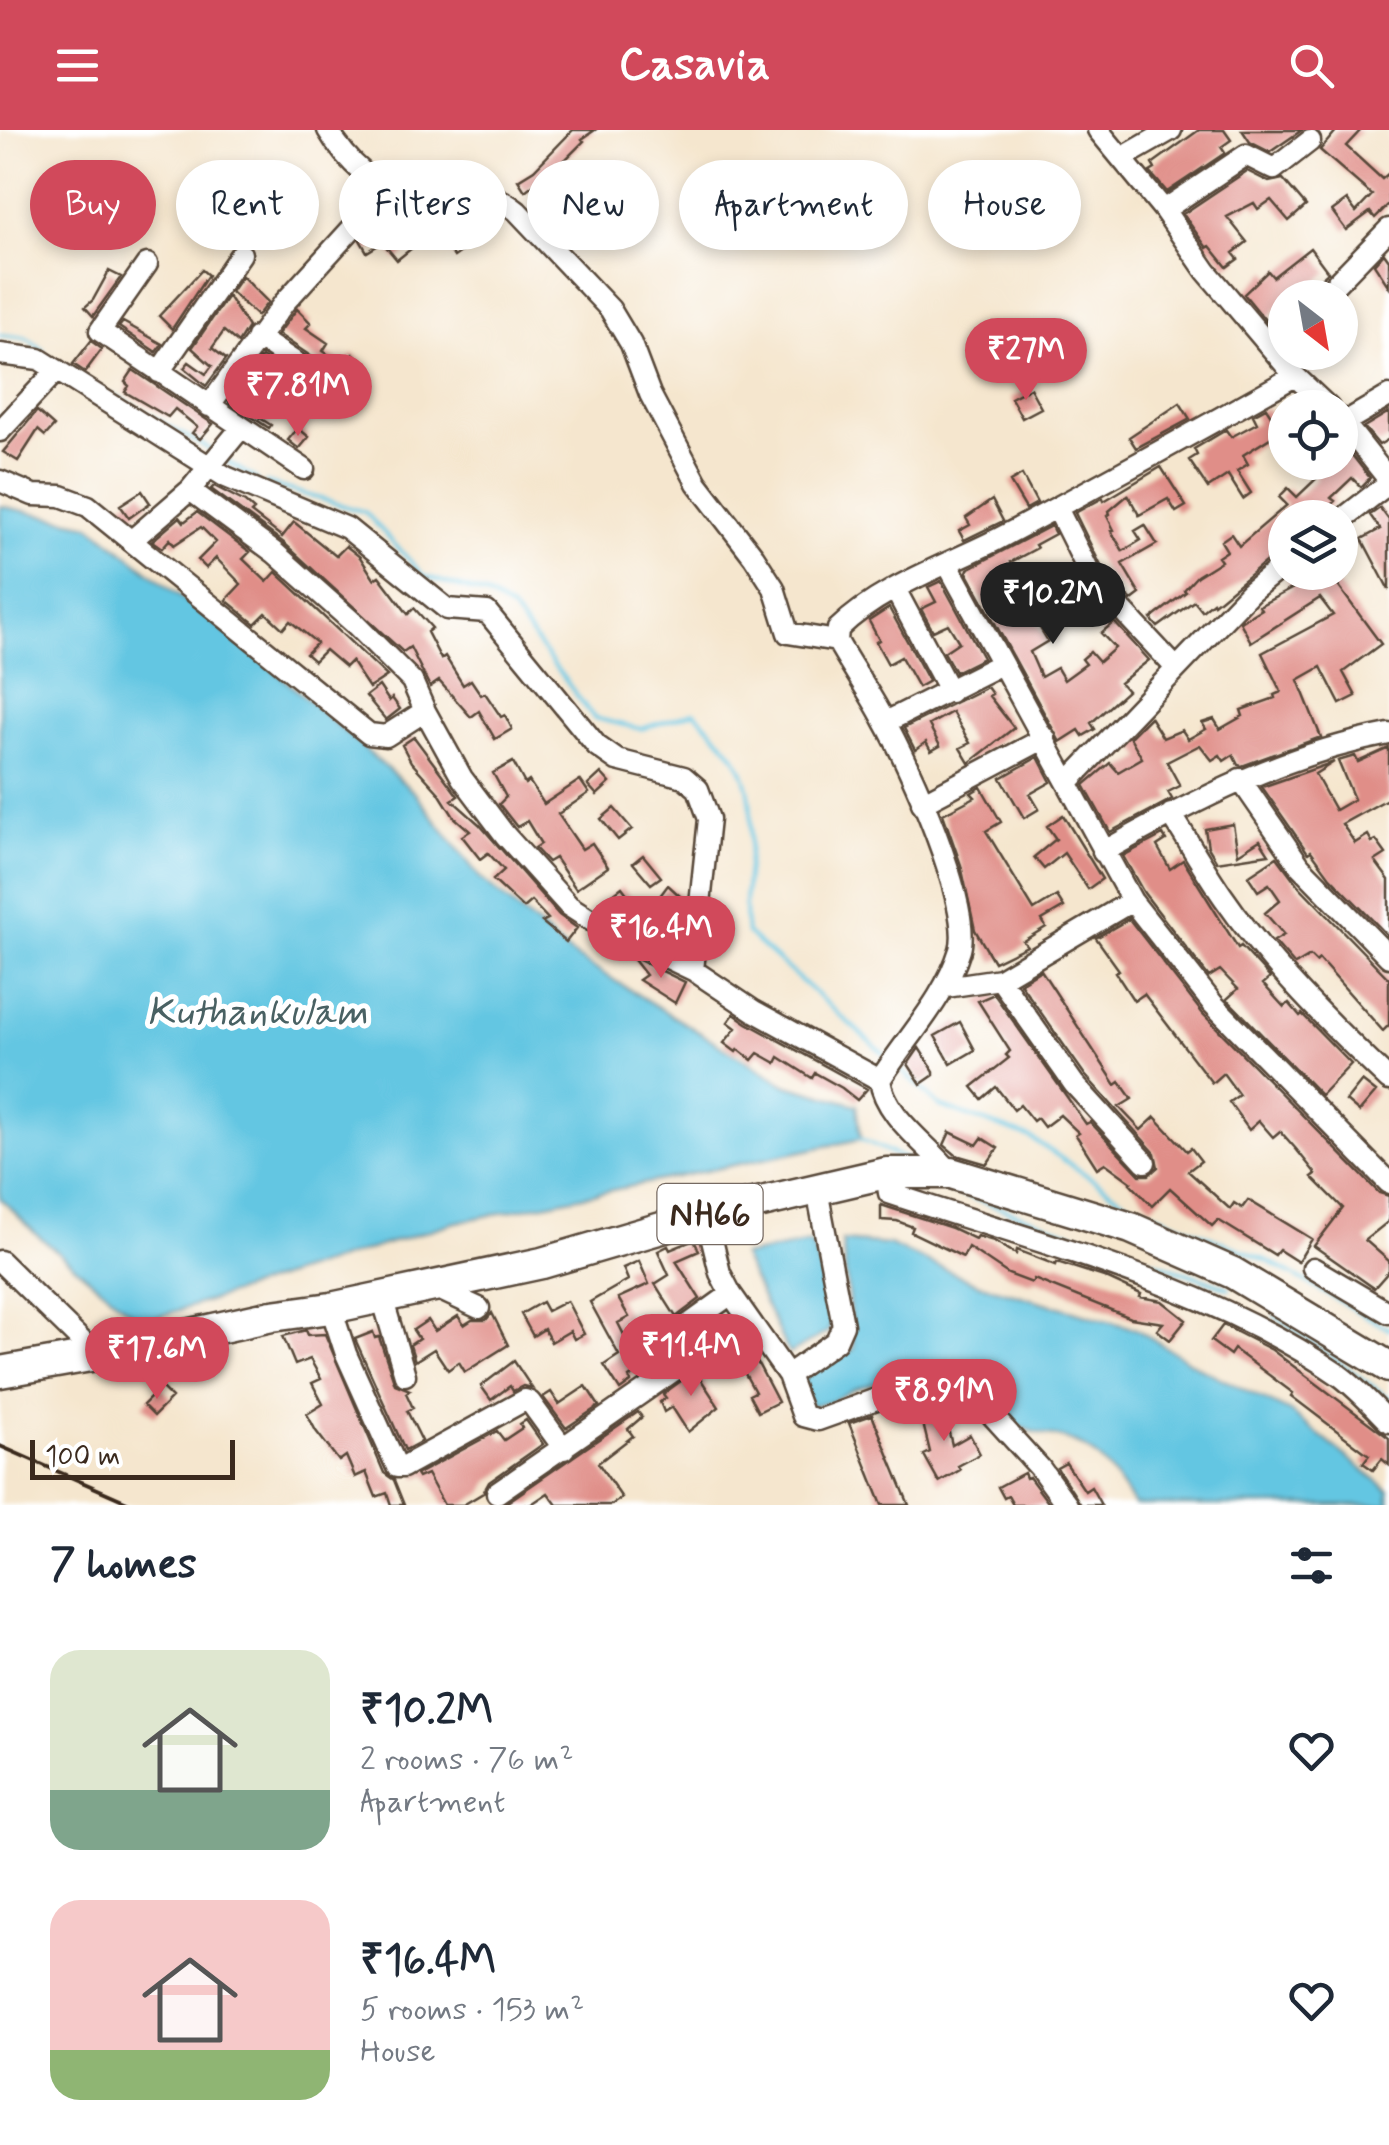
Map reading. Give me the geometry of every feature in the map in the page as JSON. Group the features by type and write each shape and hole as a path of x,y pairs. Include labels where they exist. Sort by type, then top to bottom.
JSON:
{"highway":[{"name":"NH66","path":"0,1372 542,1263 706,1215 886,1173 951,1173 1131,1228 1233,1273 1389,1367"}],"street":[{"path":"328,130 349,160"},
{"path":"1098,130 1164,210 1206,271 1268,329"},
{"path":"1122,158 1172,130"},
{"path":"1164,210 1246,156 1274,169 1310,141"},
{"path":"507,203 610,309 697,483 774,588 788,633 837,641"},
{"path":"1340,280 1389,230"},
{"path":"209,406 257,337 339,245"},
{"path":"158,372 241,254"},
{"path":"147,264 100,332 304,468"},
{"path":"257,337 343,394"},
{"path":"0,354 40,359 211,467 347,528 447,609 486,612 596,746 617,760 684,777 698,789 709,819 693,970"},
{"path":"0,431 57,370"},
{"path":"1293,370 1311,390"},
{"path":"951,1173 933,1150 899,1120 882,1094 880,1080 946,987 962,934 958,904 922,803 886,722 836,634 845,622 895,589 1057,508 1296,376"},
{"path":"1358,408 1389,396"},
{"path":"131,541 190,490 241,428"},
{"path":"1358,442 1389,482 1358,507"},
{"path":"0,481 33,495 61,496 88,506 370,734 386,736 424,711"},
{"path":"190,490 275,553 412,681 424,711 462,778 505,835 569,906 597,924 693,970 754,1011 880,1080"},
{"path":"1057,508 1092,578 1176,668"},
{"path":"948,565 1132,901 1213,1004 1389,1183"},
{"path":"1068,782 1268,578"},
{"path":"895,589 950,692"},
{"path":"886,722 1001,664"},
{"path":"1103,852 1240,779 1352,741 1389,734"},
{"path":"922,803 1045,738"},
{"path":"1240,779 1300,866 1389,957"},
{"path":"1171,814 1224,899 1259,944 1340,1034 1389,1080"},
{"path":"946,987 1000,979 1132,901"},
{"path":"1000,979 1074,1084 1145,1162"},
{"path":"886,1173 888,1193 1214,1304 1342,1378 1389,1422"},
{"path":"788,1376 836,1340 843,1325 817,1190"},
{"path":"706,1215 716,1262 731,1294 788,1376 803,1416 818,1420 938,1377 960,1380 1040,1468 1067,1505"},
{"path":"0,1260 96,1355"},
{"path":"1313,1268 1389,1313"},
{"path":"434,1287 479,1308"},
{"path":"497,1493 679,1367 683,1358 670,1338 731,1294"},
{"path":"382,1298 406,1374"},
{"path":"331,1308 346,1354 398,1467 403,1468 525,1400 564,1449"}],"water":[{"name":"Kuthankulam","path":"0,506 90,525 276,672 414,792 481,879 571,954 784,1084 857,1105 861,1139 452,1223 142,1322 35,1233 0,1198"},
{"path":"842,1241 889,1245 979,1284 1136,1329 1200,1368 1290,1412 1389,1490 1389,1505 1134,1505 1106,1466 1089,1451 1068,1440 1015,1424 975,1380 948,1362 854,1389 830,1402 811,1406 800,1377 854,1349"},
{"path":"811,1243 834,1309 829,1331 789,1354 742,1256"}],"building":[{"path":"573,130 595,130 565,160 544,160"},
{"path":"1199,130 1224,130 1231,140 1221,147 1225,153 1167,192 1150,172 1155,169 1152,164"},
{"path":"1242,130 1302,130 1270,152 1250,142"},
{"path":"1337,130 1361,130 1346,146 1382,179 1389,173 1389,204 1375,218 1370,212 1346,230 1332,211 1347,200 1356,212 1372,195 1320,150"},
{"path":"1247,171 1269,182 1283,179 1306,206 1289,221 1271,200 1258,209 1254,203 1227,217 1247,242 1233,253 1238,259 1227,267 1210,246 1207,248 1183,214"},
{"path":"527,174 527,189 525,191 518,180"},
{"path":"1310,248 1328,272 1318,280 1268,280 1266,321 1244,294 1268,271 1273,277"},
{"path":"389,250 410,250 397,260"},
{"path":"1384,253 1389,260 1389,287 1374,264"},
{"path":"202,270 208,275 172,329 159,316"},
{"path":"109,271 121,277 93,316 85,307"},
{"path":"242,276 268,302 257,316 231,292"},
{"path":"228,296 248,327 238,343 224,331 212,348 226,359 206,386 184,368 189,362 206,374 212,366 192,348"},
{"path":"297,309 311,323 306,328 328,343 323,351 344,365 353,354 368,368 352,384 278,334"},
{"path":"123,322 162,344 156,352 119,327"},
{"path":"91,341 102,349 85,372 73,364"},
{"path":"262,357 320,396 313,407 259,360"},
{"path":"133,370 213,424 200,439 192,433 197,427 175,409 168,417 125,392 129,386 125,382"},
{"path":"248,376 254,381 243,395 256,410 252,413 271,425 269,428 229,402"},
{"path":"1030,388 1041,408 1022,418 1011,398"},
{"path":"1180,403 1190,419 1136,448 1129,437"},
{"path":"1266,408 1268,411 1268,439 1243,455 1248,464 1237,471 1251,493 1243,499 1228,475 1208,488 1189,460 1197,455 1194,449 1226,430 1231,437 1257,423 1253,415"},
{"path":"37,411 54,426 45,436 38,430 18,461 3,452"},
{"path":"1389,412 1389,439 1379,445 1364,427"},
{"path":"298,428 309,437 299,449 288,440"},
{"path":"1358,463 1370,478 1361,487 1354,480 1358,480"},
{"path":"1161,467 1186,506 1176,512 1168,499 1139,515 1128,495 1107,516 1123,551 1141,540 1135,531 1145,525 1157,544 1122,564 1140,594 1132,600 1103,570 1075,513 1103,498 1104,501"},
{"path":"1022,475 1037,503 1026,509 1010,482"},
{"path":"1315,480 1350,480 1331,498 1334,500 1279,497 1288,488 1297,497"},
{"path":"214,486 245,502 254,510 251,513 282,537 294,522 336,556 346,546 360,557 374,579 379,576 408,614 414,608 432,628 427,632 441,659 445,656 463,685 471,680 501,717 505,715 512,729 495,739 479,711 471,717 439,681 430,687 410,647 403,652 284,543 211,489"},
{"path":"142,491 150,503 129,518 120,505"},
{"path":"992,500 1003,521 964,540 959,531 970,525 966,518"},
{"path":"1380,508 1389,520 1389,590 1362,539 1380,529 1370,515"},
{"path":"197,512 250,552 243,559 267,582 276,572 387,676 369,688 351,661 345,667 325,650 314,661 306,654 317,643 290,621 283,629 266,613 255,624 226,600 241,584 216,558 206,568 198,560 216,542 201,527 174,545 170,539 162,548 152,541 180,517 184,522"},
{"path":"1268,521 1268,560 1214,604 1202,611 1194,601 1158,627 1151,619 1186,592 1197,576 1221,561 1218,557 1227,551 1221,541 1231,534 1239,546"},
{"path":"1051,526 1055,534 1011,562 1033,597 1024,602 1048,641 1030,652 1041,677 1057,668 1064,680 1086,664 1082,659 1090,652 1099,662 1115,648 1101,633 1114,622 1149,660 1120,683 1127,691 1091,723 1095,729 1083,736 1079,730 1060,742 967,572"},
{"path":"941,581 983,658 955,672 944,652 959,642 948,624 933,631 921,609 936,602 928,587"},
{"path":"1289,590 1341,590 1381,644 1343,672 1356,696 1340,704 1321,667 1298,680 1321,737 1242,766 1233,755 1224,761 1220,755 1212,760 1200,745 1167,762 1180,786 1168,792 1172,799 1110,832 1084,785 1110,763 1118,772 1142,758 1130,737 1150,717 1163,738 1182,730 1188,739 1206,729 1202,723 1214,719 1220,729 1243,716 1241,710 1275,698 1281,692 1262,653 1333,615 1320,598 1251,642 1240,622 1261,609 1259,606"},
{"path":"889,608 929,681 918,687 901,657 888,664 876,642 879,640 869,621"},
{"path":"379,686 400,709 386,720 366,696"},
{"path":"987,687 992,694 989,696 1014,728 969,763 960,748 970,743 952,712 929,725 940,746 931,751 926,742 915,750 904,728"},
{"path":"414,737 458,796 452,800 479,824 559,915 577,928 566,942 542,922 548,919 531,901 523,908 493,880 504,870 488,853 480,859 462,836 470,831 454,817 411,762 402,745"},
{"path":"1389,748 1389,798 1342,824 1355,843 1368,835 1386,854 1375,861 1389,880 1389,937 1330,877 1311,851 1308,853 1262,787 1334,762 1315,774 1335,810 1354,799 1338,761 1355,756 1358,762"},
{"path":"1038,757 1051,782 1030,794 1039,809 1024,818 1001,778"},
{"path":"513,762 525,784 529,781 544,804 580,780 589,793 558,814 582,849 592,843 608,867 576,889 555,858 548,862 535,848 541,844 527,821 517,827 499,804 506,797 493,773"},
{"path":"601,773 610,783 597,795 588,785"},
{"path":"981,787 1001,822 986,831 1034,910 1057,896 1064,907 1042,920 1046,927 1023,941 1027,946 994,962 975,930 961,865 943,814 975,797 971,793"},
{"path":"614,808 632,829 618,840 601,819"},
{"path":"1063,815 1102,879 1088,889 1064,853 1044,869 1034,857 1056,839 1047,826"},
{"path":"1233,824 1238,854 1260,840 1269,854 1217,862 1208,847 1205,829"},
{"path":"1163,835 1166,840 1157,846 1170,869 1183,860 1238,948 1241,946 1270,978 1263,984 1284,1007 1289,1003 1302,1014 1351,1064 1321,1095 1227,999 1238,989 1220,970 1209,977 1144,893 1123,856"},
{"path":"643,855 661,877 651,884 633,863"},
{"path":"1277,857 1297,884 1389,979 1389,1025 1383,1031 1319,959 1316,962 1310,956 1295,965 1274,941 1284,935 1265,913 1280,900 1269,884 1258,891 1248,876"},
{"path":"668,885 680,896 672,908 685,918 683,932 673,945 625,922 632,913 642,920"},
{"path":"622,887 631,899 610,915 596,907"},
{"path":"1129,919 1203,1014 1379,1193 1389,1196 1389,1221 1365,1240 1389,1261 1389,1271 1374,1288 1314,1246 1343,1208 1312,1177 1316,1174 1296,1149 1280,1131 1273,1137 1259,1121 1249,1130 1229,1102 1239,1095 1223,1073 1212,1083 1144,994 1134,1001 1115,972 1119,970 1096,938"},
{"path":"631,956 685,982 675,1003 639,980 646,975"},
{"path":"1041,970 1116,1085 1120,1082 1132,1099 1119,1107 1141,1130 1155,1117 1187,1151 1191,1148 1201,1161 1188,1171 1230,1209 1234,1203 1242,1208 1248,1200 1312,1239 1298,1262 1279,1250 1275,1255 1218,1220 1212,1226 1170,1188 1152,1206 1131,1182 1105,1163 1097,1168 1076,1135 1079,1133 1060,1115 1044,1127 1037,1118 1033,1121 1020,1105 1014,1110 996,1087 982,1099 972,1087 1009,1058 1006,1055 1010,1051 978,1001 994,994 1086,1124 1090,1122 1140,1175 1149,1175 1158,1167 1155,1153 1085,1075 1020,983"},
{"path":"734,1014 867,1089 857,1100 815,1073 812,1078 779,1057 776,1063 758,1053 752,1060 738,1049 736,1052 724,1043 736,1028 728,1022"},
{"path":"960,1022 975,1050 951,1064 935,1036"},
{"path":"919,1048 934,1071 921,1084 908,1064"},
{"path":"1362,1081 1376,1092 1359,1112 1346,1101"},
{"path":"950,1132 977,1145 982,1138 998,1148 987,1164 956,1155 944,1145"},
{"path":"881,1205 975,1239 977,1236 994,1241 1016,1254 1017,1250 1104,1277 1141,1294 1140,1297 1162,1301 1186,1320 1170,1340 1157,1330 1163,1323 1131,1318 1034,1279 1032,1283 1008,1274 968,1247 963,1257 911,1232 913,1227 881,1220"},
{"path":"694,1240 699,1251 676,1261 700,1299 676,1317 655,1284 669,1275 658,1251"},
{"path":"639,1261 649,1284 618,1298 629,1317 618,1323 630,1347 647,1337 660,1357 629,1378 631,1382 620,1390 604,1365 619,1355 590,1302 628,1280 623,1268"},
{"path":"567,1301 584,1334 574,1339 570,1331 551,1342 544,1329 533,1336 521,1314 542,1302 547,1311"},
{"path":"492,1313 508,1345 465,1372 459,1362 448,1370 434,1349 415,1361 410,1345 419,1339 413,1330 428,1320 435,1331 458,1316 464,1325 472,1320 486,1320"},
{"path":"1223,1325 1272,1350 1389,1438 1389,1465 1382,1459 1373,1470 1363,1463 1369,1455 1291,1396 1293,1393 1234,1349 1230,1355 1211,1341"},
{"path":"306,1330 308,1335 325,1334 384,1473 394,1480 404,1505 391,1505 387,1493 376,1497 366,1472 355,1477 346,1456 339,1461 316,1431 307,1414 323,1404 312,1383 321,1379 310,1359 295,1365 283,1336"},
{"path":"373,1332 375,1338 379,1337 395,1384 410,1390 406,1393 413,1408 407,1411 422,1441 405,1450 355,1339"},
{"path":"743,1335 778,1402 758,1412 749,1395 755,1392 728,1343"},
{"path":"689,1341 705,1366 696,1372 719,1407 688,1432 672,1407 664,1412 660,1402 666,1398 663,1394 692,1373 697,1356"},
{"path":"514,1361 532,1388 523,1386 513,1391 510,1386 491,1400 481,1386"},
{"path":"586,1386 599,1406 566,1428 543,1397 551,1392 559,1404"},
{"path":"161,1387 172,1398 154,1416 143,1405"},
{"path":"930,1395 937,1423 946,1420 952,1445 970,1435 980,1454 939,1482 924,1455 930,1452 917,1399"},
{"path":"638,1412 642,1417 628,1429 633,1436 598,1463 622,1498 611,1505 557,1505 548,1493 530,1505 503,1505"},
{"path":"872,1415 909,1505 882,1505 849,1423"},
{"path":"526,1420 543,1444 463,1505 444,1505 427,1474 418,1478 416,1475 497,1431 504,1440 522,1428 520,1424"},
{"path":"1066,1463 1085,1491 1091,1487 1101,1505 1081,1505 1057,1468"},
{"path":"1024,1473 1050,1505 1013,1505 1008,1496 1004,1498 998,1487"}],"waterway":[{"path":"0,335 27,338 44,351"},
{"path":"115,396 211,450"},
{"path":"223,459 257,480"},
{"path":"266,483 365,512 424,576 486,595 512,610 594,718 641,729 695,712 732,753 748,787 751,828 747,933 885,1055"},
{"path":"901,1070 940,1106 1031,1138 1127,1202 1268,1261 1389,1329"},
{"path":"861,1139 907,1160"},
{"path":"941,1187 1229,1288"},
{"path":"1275,1316 1389,1398"}],"railway":[{"path":"0,1446 134,1505"}]}
